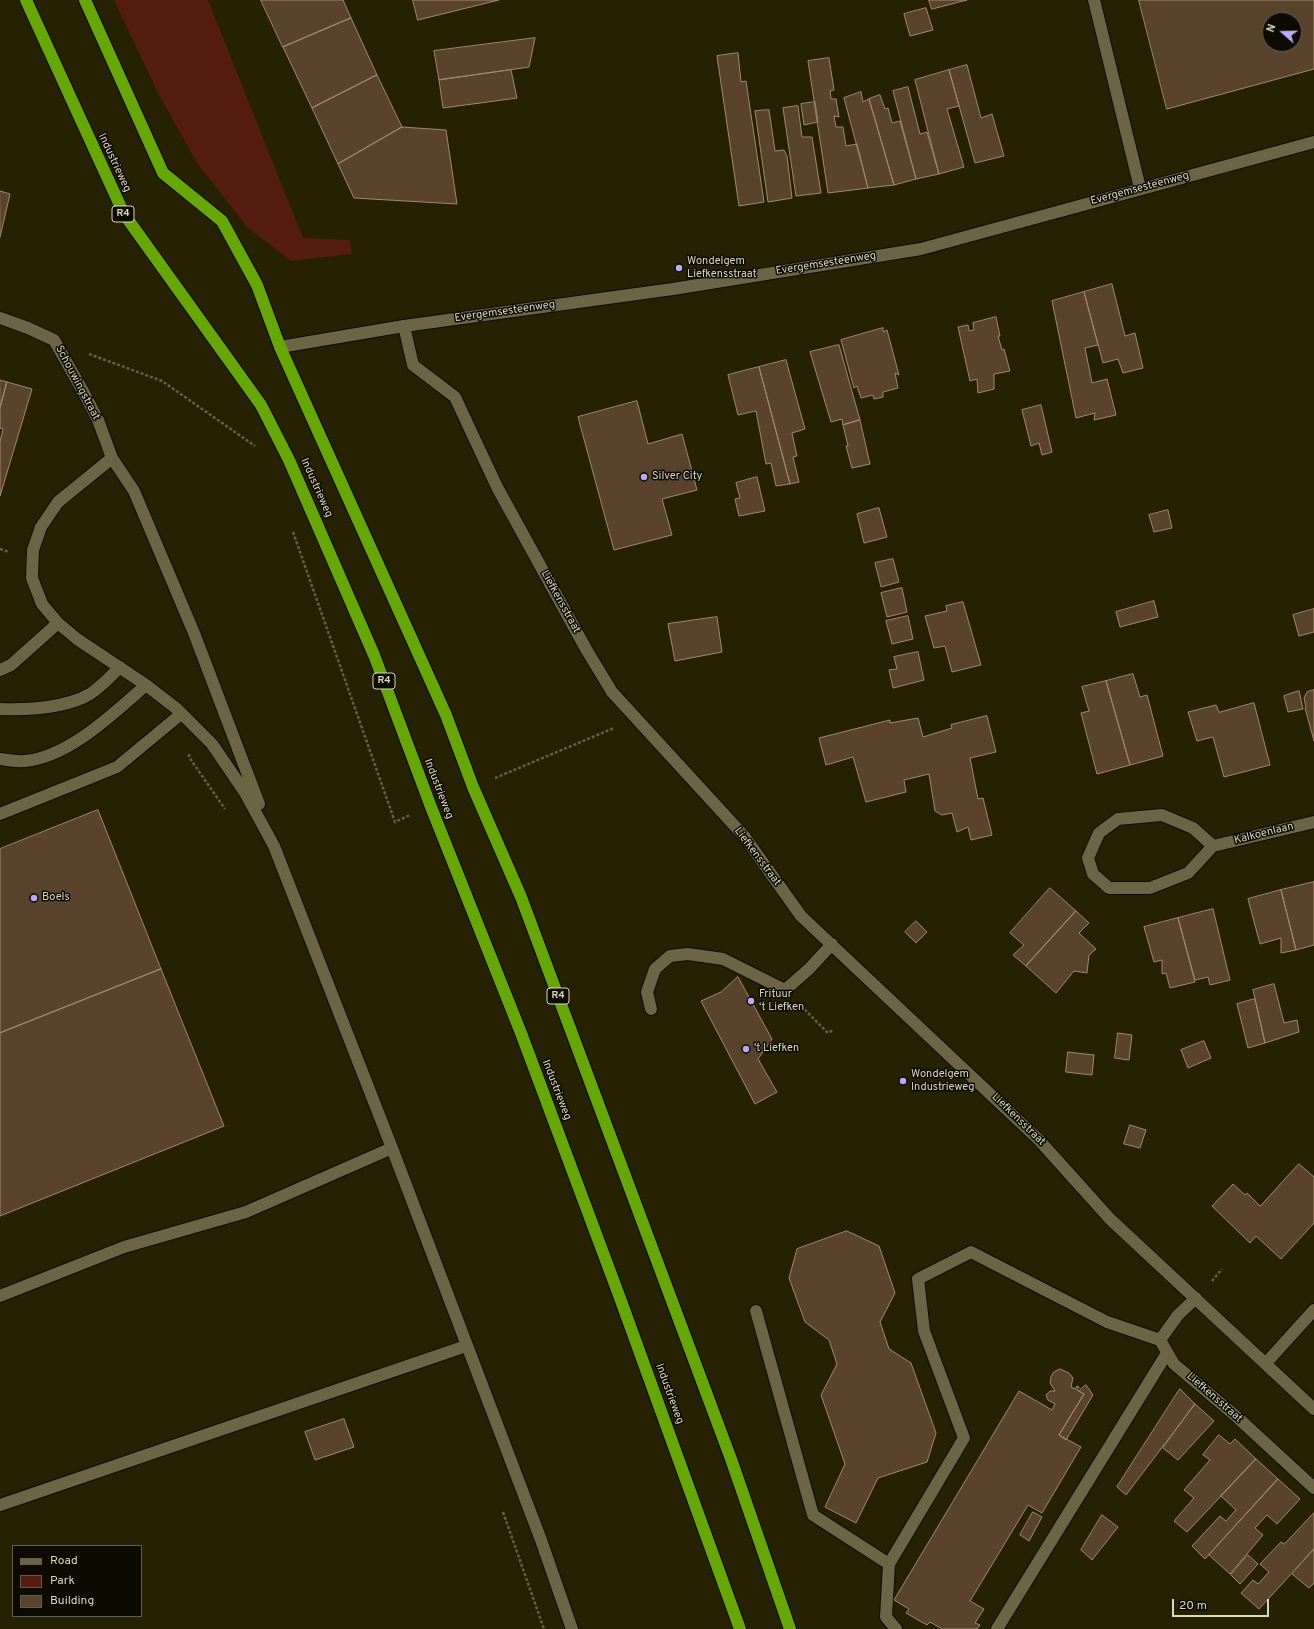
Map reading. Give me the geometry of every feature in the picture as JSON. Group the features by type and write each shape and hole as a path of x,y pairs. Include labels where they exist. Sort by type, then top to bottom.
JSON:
{"highway":[{"name":"Industrieweg","path":"26,0 124,214 261,405 289,460 374,655 431,807 521,1033 620,1298 740,1629"},
{"name":"R4","path":"85,0 163,173 222,221 257,285 280,348 446,715 473,787 521,896 731,1459 790,1629"}],"street":[{"path":"1094,0 1140,188"},
{"name":"Evergemsesteenweg","path":"280,348 404,326 674,289 921,249 1140,188 1314,142"},
{"name":"Schouwingstraat","path":"0,318 28,328 54,340 98,420 112,458"},
{"name":"Liefkensstraat","path":"404,326 413,365 456,397 497,487 586,649 612,692 744,836 801,916 1040,1140 1110,1219 1314,1409"},
{"path":"274,846 244,791 212,744 182,714 146,685 77,639 58,623 42,604 32,578 33,550 41,527 58,502 112,458 134,491 194,633 274,846 392,1148 541,1540 572,1629"},
{"path":"0,670 11,665 58,623"},
{"path":"0,709 21,710 62,704 90,694 120,667"},
{"path":"0,759 24,761 47,756 98,728 146,685"},
{"path":"0,814 117,767 182,714"},
{"path":"1162,815 1193,828 1214,846 1188,873 1150,888 1109,888 1093,874 1088,858 1099,833 1118,819 1162,815"},
{"name":"Kalkoenlaan","path":"1214,846 1314,822"},
{"path":"651,1009 647,992 655,968 670,956 688,954 724,959 785,990 809,970 832,944"},
{"path":"0,1296 124,1247 246,1212 392,1148"},
{"path":"896,1629 886,1616 889,1564 964,1438 924,1331 918,1279 971,1252 1107,1322 1160,1340 1178,1315 1196,1298"},
{"path":"1266,1363 1314,1310"},
{"path":"756,1311 812,1515 889,1564"},
{"name":"Liefkensstraat","path":"1160,1340 1174,1364 1238,1418 1314,1488"},
{"path":"0,1505 466,1346"},
{"path":"997,1629 1168,1353"}],"path":[{"path":"785,990 828,1033 833,1030"}],"green space":[{"path":"114,0 208,0 303,238 350,240 352,254 291,261 247,227 197,163 157,91"}],"building":[{"path":"261,0 343,0 351,18 283,47"},
{"path":"413,0 499,0 418,20"},
{"path":"929,0 967,0 932,9"},
{"path":"1139,0 1314,0 1314,69 1167,109"},
{"path":"926,8 933,30 910,36 904,14"},
{"path":"351,18 377,75 312,108 283,47"},
{"path":"535,38 529,67 439,80 434,51"},
{"path":"738,53 741,82 746,81 764,202 739,206 717,56"},
{"path":"829,58 834,90 830,91 831,99 836,99 839,117 834,116 836,127 843,127 846,146 857,144 868,188 828,193 808,61"},
{"path":"967,65 981,118 992,114 1004,156 975,163 949,70"},
{"path":"511,70 517,98 443,108 439,80"},
{"path":"949,70 959,106 947,109 964,167 939,174 915,80"},
{"path":"377,75 402,127 338,164 312,108"},
{"path":"908,87 920,134 927,132 939,174 916,179 893,91"},
{"path":"861,92 863,102 869,99 894,185 868,188 844,98"},
{"path":"880,95 885,109 888,108 892,123 900,121 916,179 894,185 869,99"},
{"path":"815,102 818,122 804,125 801,104"},
{"path":"798,106 802,137 812,137 821,193 796,196 783,108"},
{"path":"769,110 775,151 784,150 787,156 792,198 768,202 755,111"},
{"path":"402,127 446,130 457,204 354,198 338,164"},
{"path":"0,191 10,194 0,237"},
{"path":"1112,284 1125,336 1135,333 1143,368 1123,373 1118,359 1103,363 1084,292"},
{"path":"1084,292 1098,345 1085,348 1092,383 1107,379 1116,415 1094,420 1095,413 1076,418 1052,301"},
{"path":"996,317 1000,336 998,336 1002,350 1004,349 1010,371 994,374 994,389 978,393 977,379 970,381 958,327 968,325 969,331 974,330 973,323"},
{"path":"883,328 883,332 887,330 899,375 895,373 898,388 883,392 883,397 874,399 873,395 861,398 857,386 854,388 841,340"},
{"path":"839,345 860,420 843,425 842,419 831,422 810,352"},
{"path":"786,360 805,429 792,433 797,456 793,457 799,482 790,484 759,367"},
{"path":"759,367 790,484 776,486 771,463 766,464 756,411 738,415 728,375"},
{"path":"0,380 7,382 0,408"},
{"path":"7,382 32,389 0,496 0,442 3,429 0,428 0,408"},
{"name":"Silver City","path":"637,401 648,444 682,434 697,490 662,499 672,535 614,550 578,417"},
{"path":"1041,405 1052,452 1042,455 1039,443 1031,446 1022,410"},
{"path":"860,420 870,464 852,468 846,446 848,446 843,425"},
{"path":"757,477 765,511 739,516 735,499 740,498 736,483"},
{"path":"879,508 887,537 864,543 857,514"},
{"path":"1168,510 1172,528 1154,532 1149,515"},
{"path":"893,559 899,582 881,587 875,563"},
{"path":"902,588 907,612 887,617 881,593"},
{"path":"1154,601 1158,617 1120,627 1116,612"},
{"path":"963,602 981,665 952,672 945,646 934,648 925,616 947,611 946,606"},
{"path":"1314,609 1314,632 1299,636 1293,615"},
{"path":"908,616 913,639 892,644 886,621"},
{"path":"717,617 722,652 675,661 668,624"},
{"path":"918,652 924,680 893,688 889,670 897,669 894,657"},
{"path":"1133,674 1140,697 1147,695 1163,756 1130,765 1106,681"},
{"path":"1106,681 1130,765 1097,774 1081,713 1089,711 1082,687"},
{"path":"1314,690 1314,741 1305,708 1304,698 1307,692"},
{"path":"1299,691 1303,709 1288,712 1284,696"},
{"path":"1254,703 1270,765 1224,777 1213,737 1197,741 1188,712 1216,705 1219,712"},
{"path":"987,716 996,752 970,758 978,799 983,798 992,835 971,840 968,827 957,832 952,813 942,815 935,811 929,774 904,780 906,792 866,802 853,757 826,765 819,738 890,720 890,723 918,718 923,737 952,728 951,725"},
{"path":"98,810 161,969 0,1033 0,849"},
{"path":"1314,882 1314,945 1296,950 1281,890"},
{"path":"1050,888 1076,911 1026,966 1013,955 1024,945 1010,933"},
{"path":"1281,890 1296,950 1281,953 1281,938 1260,944 1248,899"},
{"path":"1213,909 1230,980 1210,985 1208,977 1195,980 1178,918"},
{"path":"1076,911 1089,923 1079,933 1096,949 1089,955 1087,973 1074,971 1056,993 1026,966"},
{"path":"1178,918 1195,982 1170,988 1166,973 1162,974 1162,960 1154,962 1144,927"},
{"path":"916,921 927,932 916,943 905,932"},
{"path":"161,969 224,1126 0,1216 0,1033"},
{"name":"'t Liefken","path":"738,977 772,1039 758,1059 777,1092 755,1104 701,1001 721,992"},
{"path":"1274,984 1284,1023 1297,1020 1299,1032 1265,1043 1253,990"},
{"path":"1255,999 1265,1043 1248,1048 1237,1004"},
{"path":"1118,1033 1132,1035 1129,1060 1115,1058"},
{"path":"1204,1041 1211,1058 1188,1068 1181,1050"},
{"path":"1068,1052 1094,1055 1092,1075 1066,1072"},
{"path":"1130,1125 1146,1130 1140,1148 1124,1144"},
{"path":"1299,1164 1314,1177 1314,1223 1281,1259 1256,1236 1250,1243 1212,1206 1233,1184 1245,1195 1247,1193 1260,1206"},
{"path":"847,1231 879,1246 895,1293 880,1322 889,1349 911,1363 936,1433 927,1462 878,1478 856,1523 825,1507 845,1464 821,1395 837,1364 829,1340 805,1322 789,1278 797,1249"},
{"path":"1060,1369 1069,1373 1073,1378 1071,1387 1075,1389 1077,1386 1079,1387 1077,1390 1084,1394 1059,1435 1081,1447 1042,1513 1028,1505 970,1601 984,1609 975,1623 980,1625 977,1629 942,1629 930,1622 927,1625 906,1613 909,1609 894,1600 1019,1391 1052,1410 1055,1404 1048,1400 1046,1395 1050,1391 1055,1391 1050,1383 1051,1377 1053,1373"},
{"path":"1086,1385 1093,1395 1066,1440 1059,1435 1084,1394 1079,1391"},
{"path":"1180,1389 1195,1404 1126,1495 1117,1487"},
{"path":"1195,1404 1214,1421 1178,1460 1163,1448"},
{"path":"344,1419 354,1447 315,1460 305,1432"},
{"path":"1219,1435 1230,1444 1235,1439 1256,1459 1187,1532 1174,1521 1194,1498 1184,1490 1210,1460 1203,1455"},
{"path":"1256,1459 1278,1479 1205,1559 1192,1546 1220,1516 1226,1521 1236,1510 1221,1496"},
{"path":"1278,1479 1300,1499 1277,1524 1267,1515 1255,1528 1263,1535 1230,1574 1209,1555"},
{"path":"1033,1512 1042,1517 1029,1541 1020,1535"},
{"path":"1314,1513 1314,1549 1259,1609 1241,1593 1253,1580 1258,1584 1269,1572 1260,1564 1281,1542 1284,1544"},
{"path":"1102,1515 1118,1527 1092,1560 1081,1550"},
{"path":"1314,1549 1314,1583 1309,1588 1292,1574"},
{"path":"1248,1555 1258,1564 1240,1584 1231,1575"}],"place":[{"name":"Wondelgem Liefkensstraat","path":"679,268"},
{"name":"Silver City","path":"644,477"},
{"name":"Boels","path":"34,898"},
{"name":"Frituur ‘t Liefken","path":"751,1001"},
{"name":"'t Liefken","path":"746,1049"},
{"name":"Wondelgem Industrieweg","path":"903,1081"}]}
